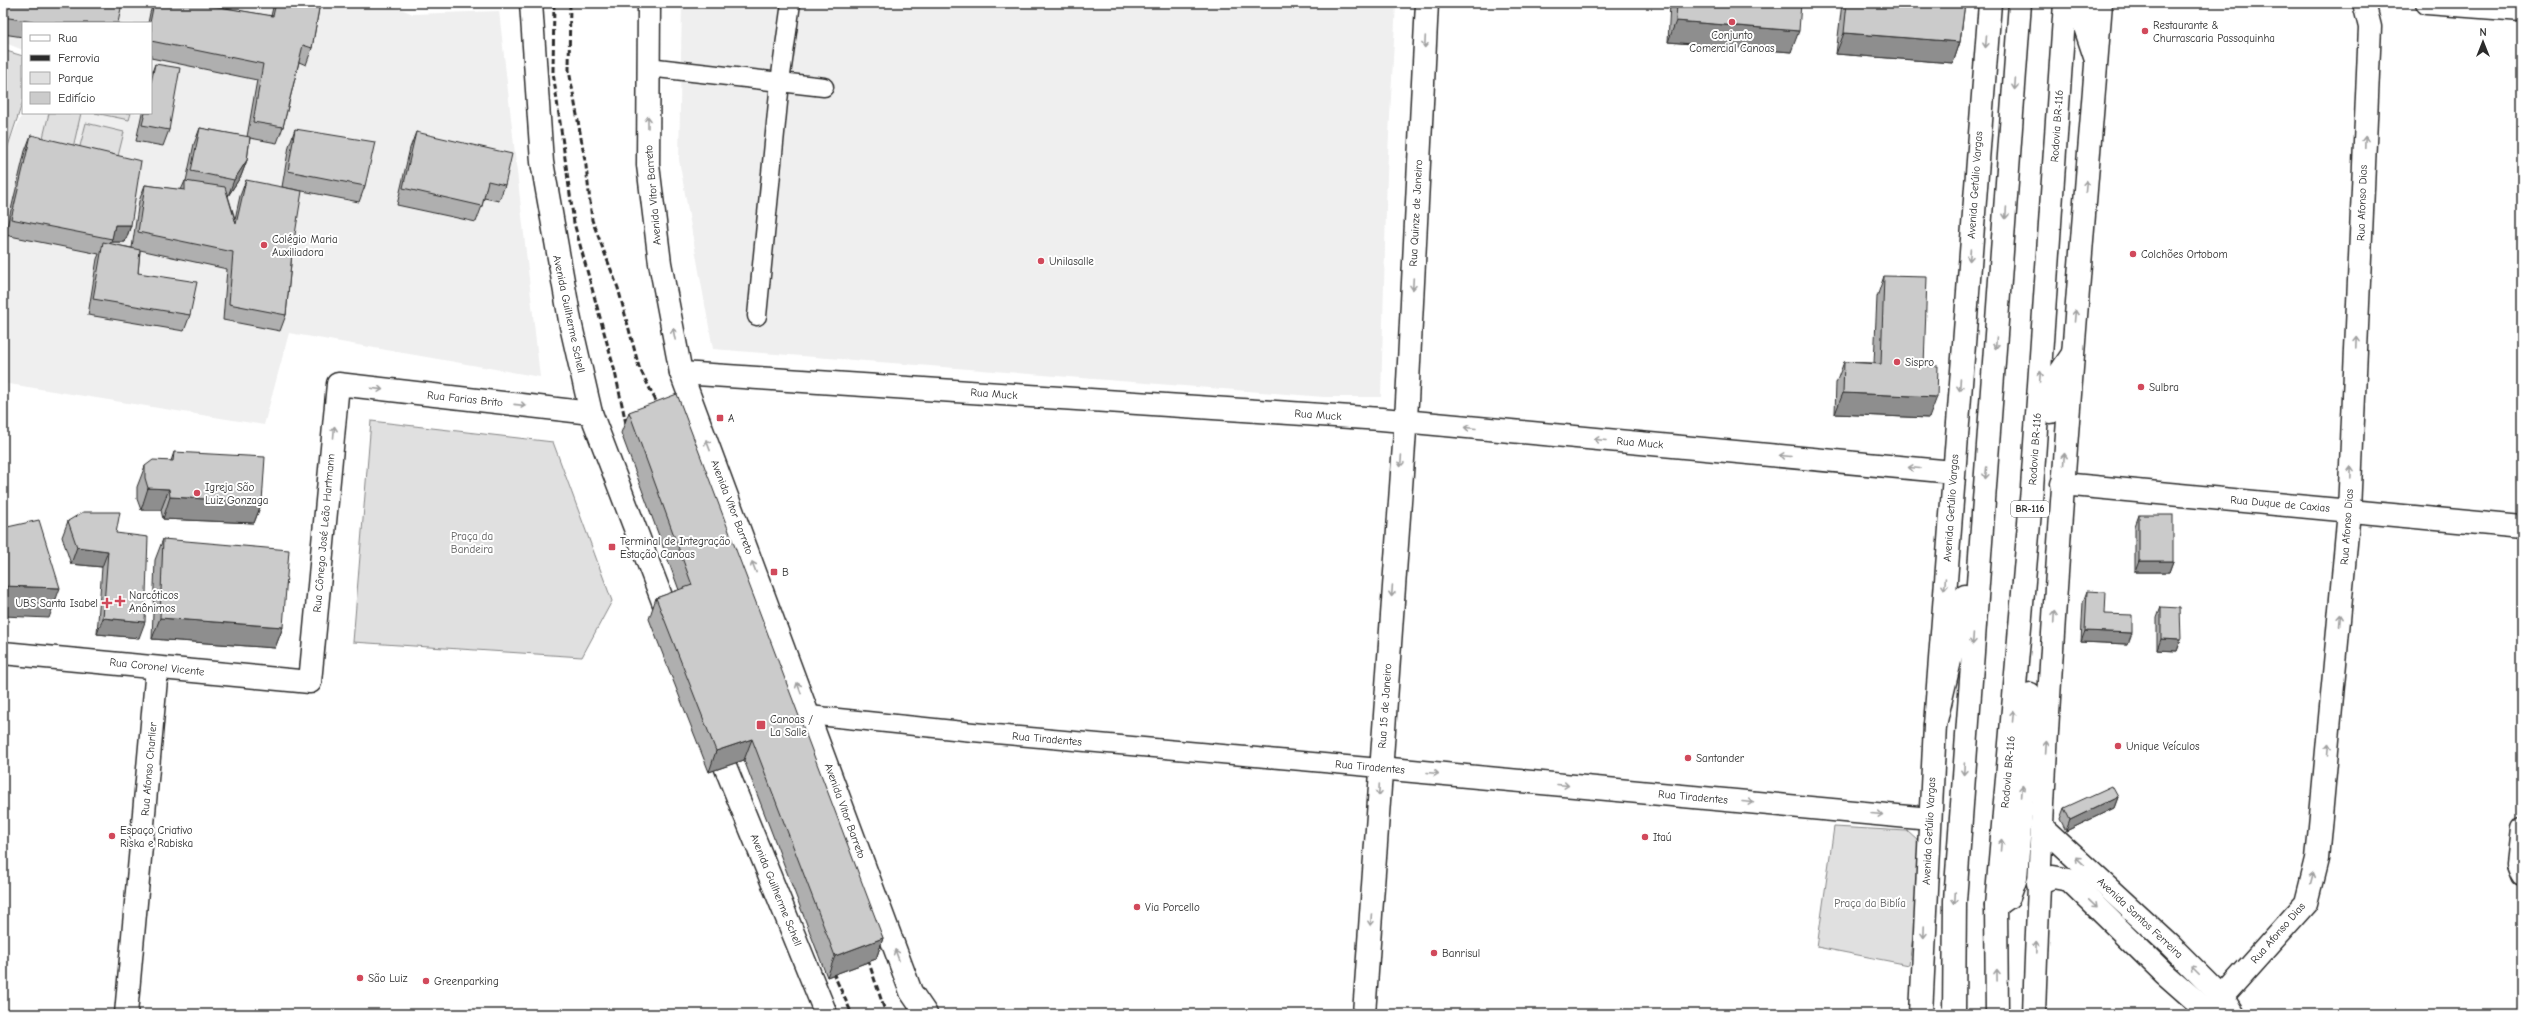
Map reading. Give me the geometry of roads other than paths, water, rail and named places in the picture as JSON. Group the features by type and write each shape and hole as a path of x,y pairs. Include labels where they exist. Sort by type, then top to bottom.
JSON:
{"main road":[{"name":"Avenida Guilherme Schell","path":"531,3 531,31 542,162 566,303 591,413 667,612"},
{"name":"Avenida Vitor Barreto","path":"649,3 648,165 660,264 681,373 911,992"},
{"name":"Rua Quinze de Janeiro","path":"1404,422 1427,3"},
{"name":"Avenida Getúlio Vargas","path":"1921,1014 1935,725 1953,472 1990,3"},
{"path":"1954,1014 1955,901 1980,530 2020,3"},
{"name":"Rodovia BR-116","path":"1997,1014 1996,906 2032,488 2065,3"},
{"path":"2077,3 2096,60"},
{"path":"2034,1014 2041,826 2062,484 2101,3"},
{"name":"Rua Afonso Dias","path":"2219,1009 2306,902 2316,866 2327,762 2349,511 2370,27 2364,3"},
{"path":"2427,3 2522,10"},
{"name":"BR-116","path":"1996,906 2009,897 2016,878 2052,396 2057,377 2072,355"},
{"name":"Rua Muck","path":"681,373 1404,422 1953,472"},
{"name":"Rua Farias Brito","path":"338,384 591,413"},
{"name":"Rua Cônego José Leão Hartmann","path":"310,682 338,384"},
{"name":"Rua 15 de Janeiro","path":"1364,1014 1404,422"},
{"name":"Rua Duque de Caxias","path":"2062,484 2522,528"},
{"path":"1935,725 1980,530"},
{"name":"Rua Coronel Vicente","path":"3,653 310,682"},
{"name":"Rua Afonso Charlier","path":"126,1014 157,668"},
{"name":"Avenida Guilherme Schell","path":"725,766 826,1014"},
{"name":"Rua Tiradentes","path":"1380,768 1930,819"},
{"name":"Avenida Santos Ferreira","path":"2041,826 2219,1009"},
{"path":"2522,829 2518,864 2522,874"},
{"name":"Avenida Santos Ferreira","path":"2038,884 2053,876 2069,880 2164,972 2219,1009"},
{"path":"911,992 913,1014"},
{"path":"911,992 926,1014"}],"street":[{"path":"757,316 780,82 791,3"},
{"path":"648,67 824,87"},
{"name":"Rua Tiradentes","path":"809,715 973,732 1380,768"}],"railway":[{"path":"554,3 553,72 574,223 615,372 628,433"},
{"path":"570,3 569,70 586,166 592,220 618,288 639,367 661,411"},
{"path":"865,951 886,1014"},
{"path":"829,964 852,1014"}],"place":[{"name":"Conjunto Comercial Canoas","path":"1732,22"},
{"name":"Restaurante & Churrascaria Passoquinha","path":"2145,31"},
{"name":"Colégio Maria Auxiliadora","path":"264,245"},
{"name":"Colchões Ortobom","path":"2133,254"},
{"name":"Unilasalle","path":"1041,261"},
{"name":"Sispro","path":"1897,362"},
{"name":"Sulbra","path":"2141,387"},
{"name":"A","path":"720,418"},
{"name":"Igreja São Luiz Gonzaga","path":"197,493"},
{"name":"Terminal de Integração Estação Canoas","path":"612,547"},
{"name":"B","path":"774,572"},
{"name":"Narcóticos Anônimos","path":"120,601"},
{"name":"UBS Santa Isabel","path":"107,603"},
{"name":"Canoas / La Salle","path":"761,725"},
{"name":"Unique Veículos","path":"2118,746"},
{"name":"Santander","path":"1688,758"},
{"name":"Espaço Criativo Riska e Rabiska","path":"112,836"},
{"name":"Itaú","path":"1645,837"},
{"name":"Via Porcello","path":"1137,907"},
{"name":"Banrisul","path":"1434,953"},
{"name":"São Luiz","path":"360,978"},
{"name":"Greenparking","path":"426,981"}],"park label":[{"name":"Praça da Bandeira","path":"472,542"},
{"name":"Praça da Biblía","path":"1870,903"}]}
